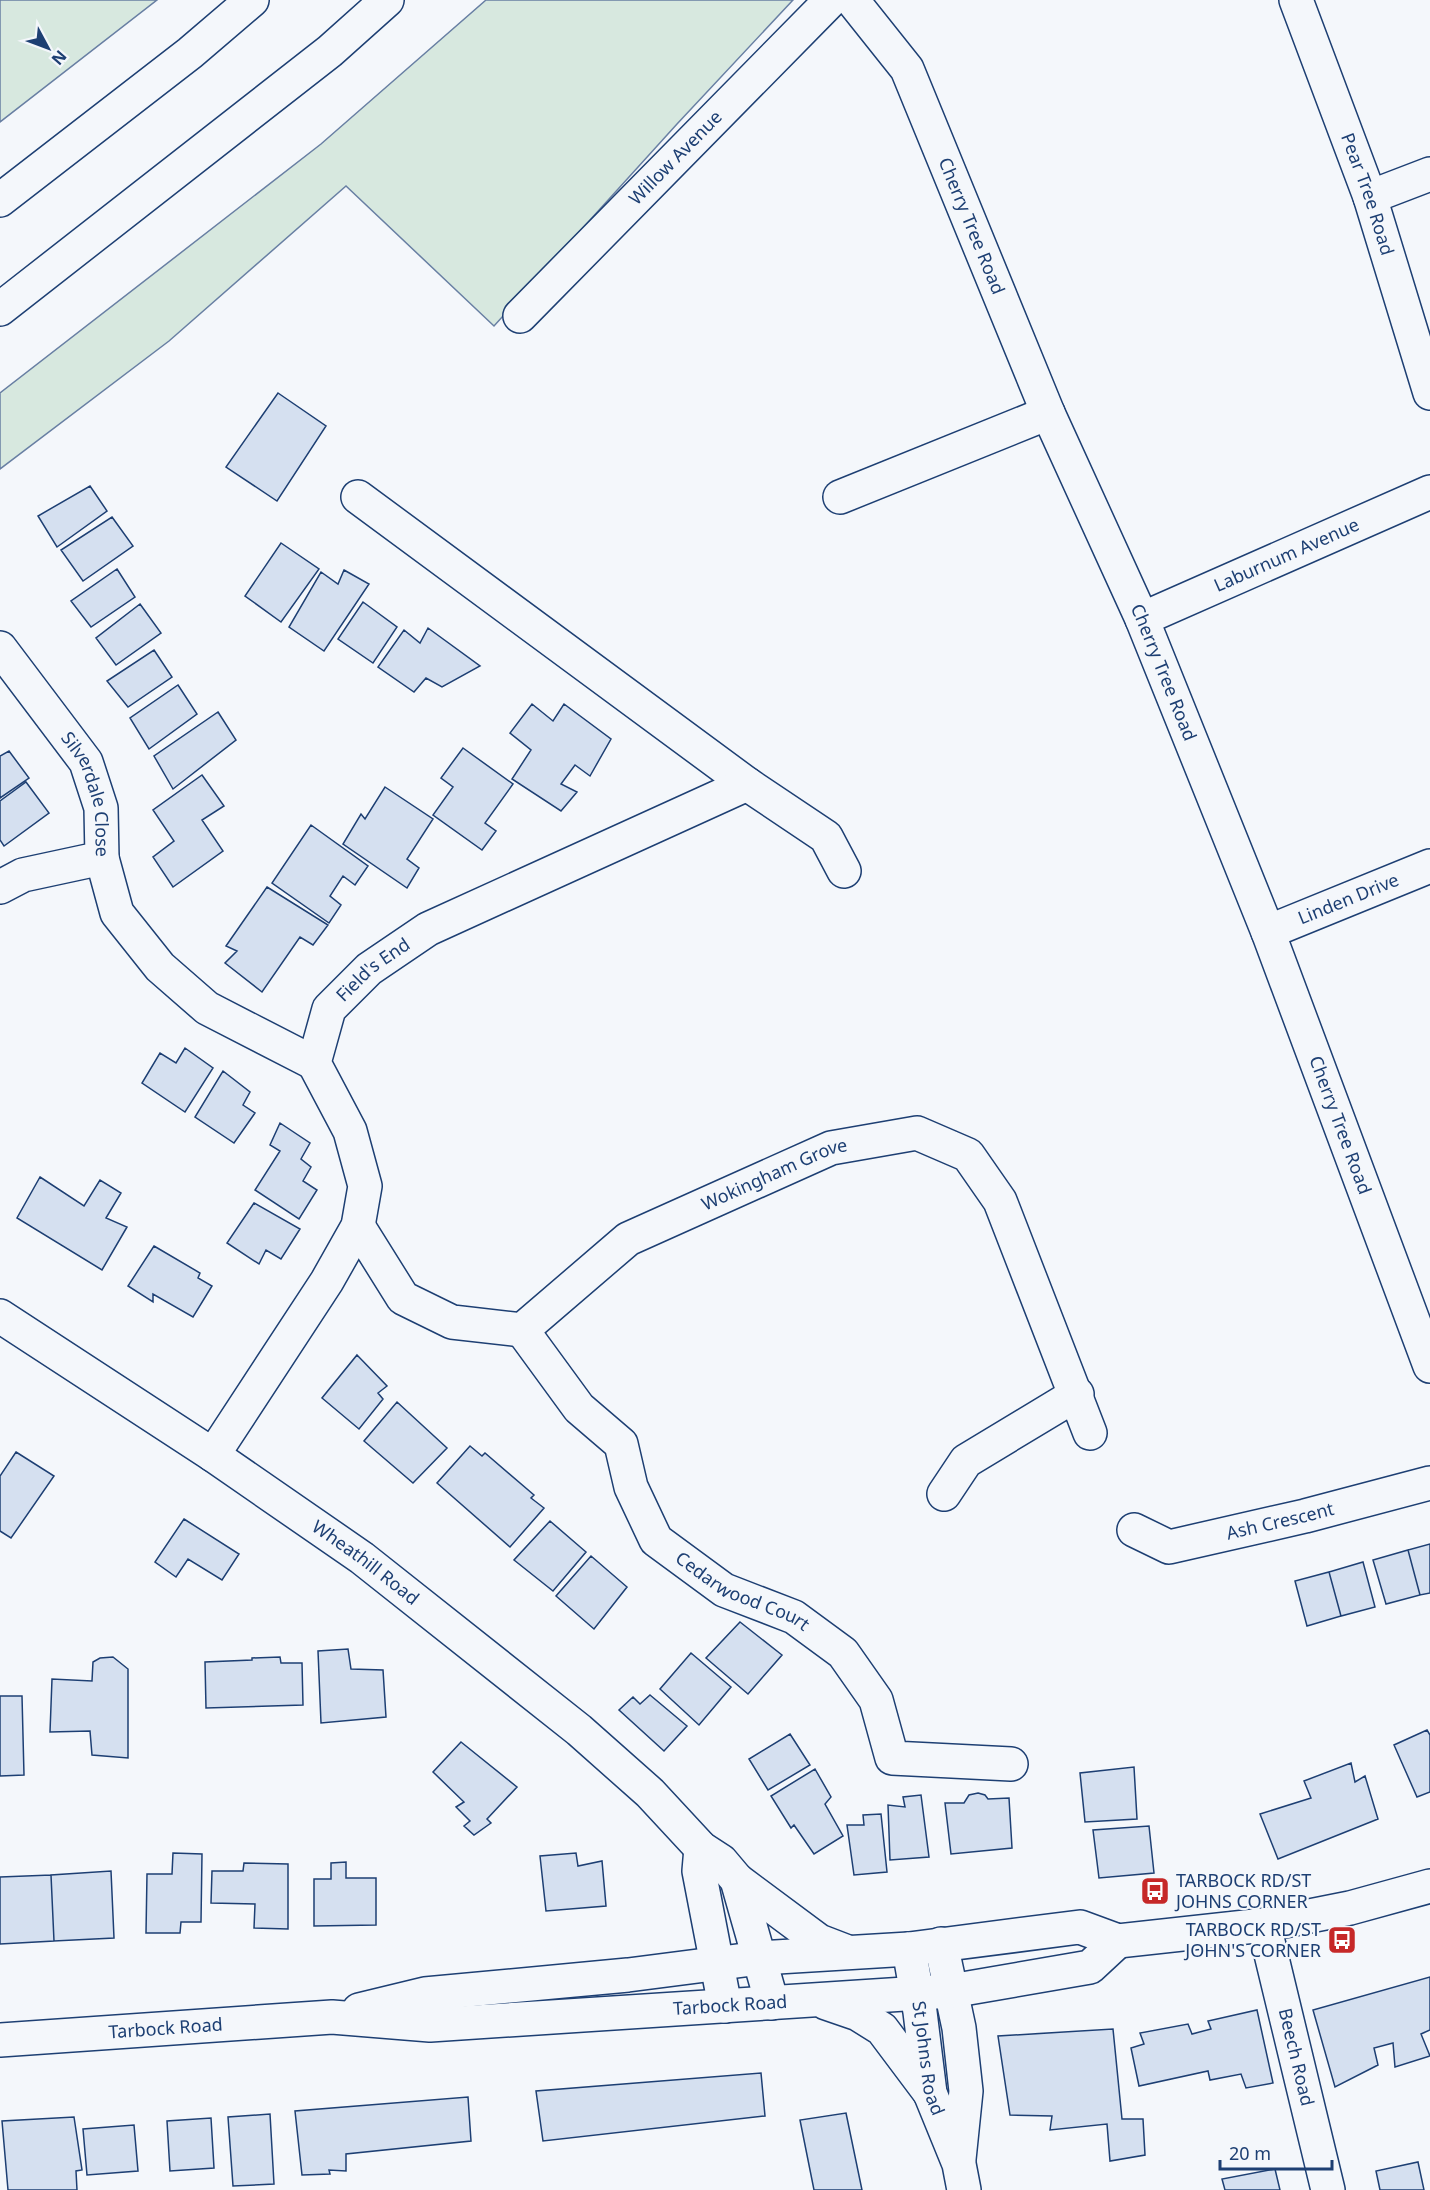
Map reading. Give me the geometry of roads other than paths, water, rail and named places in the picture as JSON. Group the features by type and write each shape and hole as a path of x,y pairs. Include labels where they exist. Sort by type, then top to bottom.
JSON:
{"main road":[{"path":"0,200 190,53 252,0"},
{"path":"0,309 330,51 387,0"},
{"name":"Willow Avenue","path":"520,316 831,0"},
{"name":"Cherry Tree Road","path":"852,0 907,69 1048,413 1142,619 1269,932 1430,1365"},
{"name":"Pear Tree Road","path":"1296,0 1370,197 1430,393"},
{"path":"1370,197 1430,174"},
{"path":"840,497 1048,413"},
{"name":"Laburnum Avenue","path":"1142,619 1430,492"},
{"path":"358,496 747,784 826,837 844,871"},
{"name":"Silverdale Close","path":"0,648 86,762 101,808 102,858 23,875 0,887"},
{"name":"Field's End","path":"314,1063 330,1009 369,969 428,929 747,784"},
{"path":"102,858 117,913 160,967 207,1008 314,1063 350,1131 364,1186 358,1226 327,1281 213,1455"},
{"name":"Linden Drive","path":"1269,932 1430,866"},
{"name":"Wokingham Grove","path":"522,1330 628,1239 831,1148 917,1133 968,1155 1000,1201 1077,1394 1090,1433"},
{"path":"358,1226 403,1298 452,1322 522,1330"},
{"name":"Wheathill Road","path":"0,1316 213,1455 362,1558 570,1722 650,1793 701,1848 721,1861 737,1880 772,2003"},
{"name":"Cedarwood Court","path":"522,1330 579,1408 621,1444 631,1487 656,1540 724,1590 794,1617 843,1653 876,1700 892,1758 1011,1764"},
{"path":"944,1494 966,1461 1077,1394"},
{"name":"Ash Crescent","path":"1134,1530 1169,1547 1305,1516 1430,1483"},
{"path":"701,1848 699,1871 724,2006"},
{"path":"737,1880 819,1941 849,1952"},
{"name":"Tarbock Road","path":"332,2017 425,1994 628,1975 760,1958 909,1949 1080,1927 1118,1941 1264,1925 1350,1908 1430,1886"},
{"name":"Beech Road","path":"1264,1925 1328,2190"},
{"name":"Tarbock Road","path":"0,2040 332,2017 430,2025 951,1991 1090,1967 1118,1941"},
{"name":"St Johns Road","path":"941,1944 959,2028 966,2091 961,2177"},
{"name":"St Johns Road","path":"909,1949 918,1993 930,2093 961,2177"},
{"path":"817,2000 858,2014 882,2030 930,2093"}],"place":[{"name":"TARBOCK RD/ST JOHNS CORNER","path":"1155,1891"},
{"name":"TARBOCK RD/ST JOHN'S CORNER","path":"1342,1940"}]}
